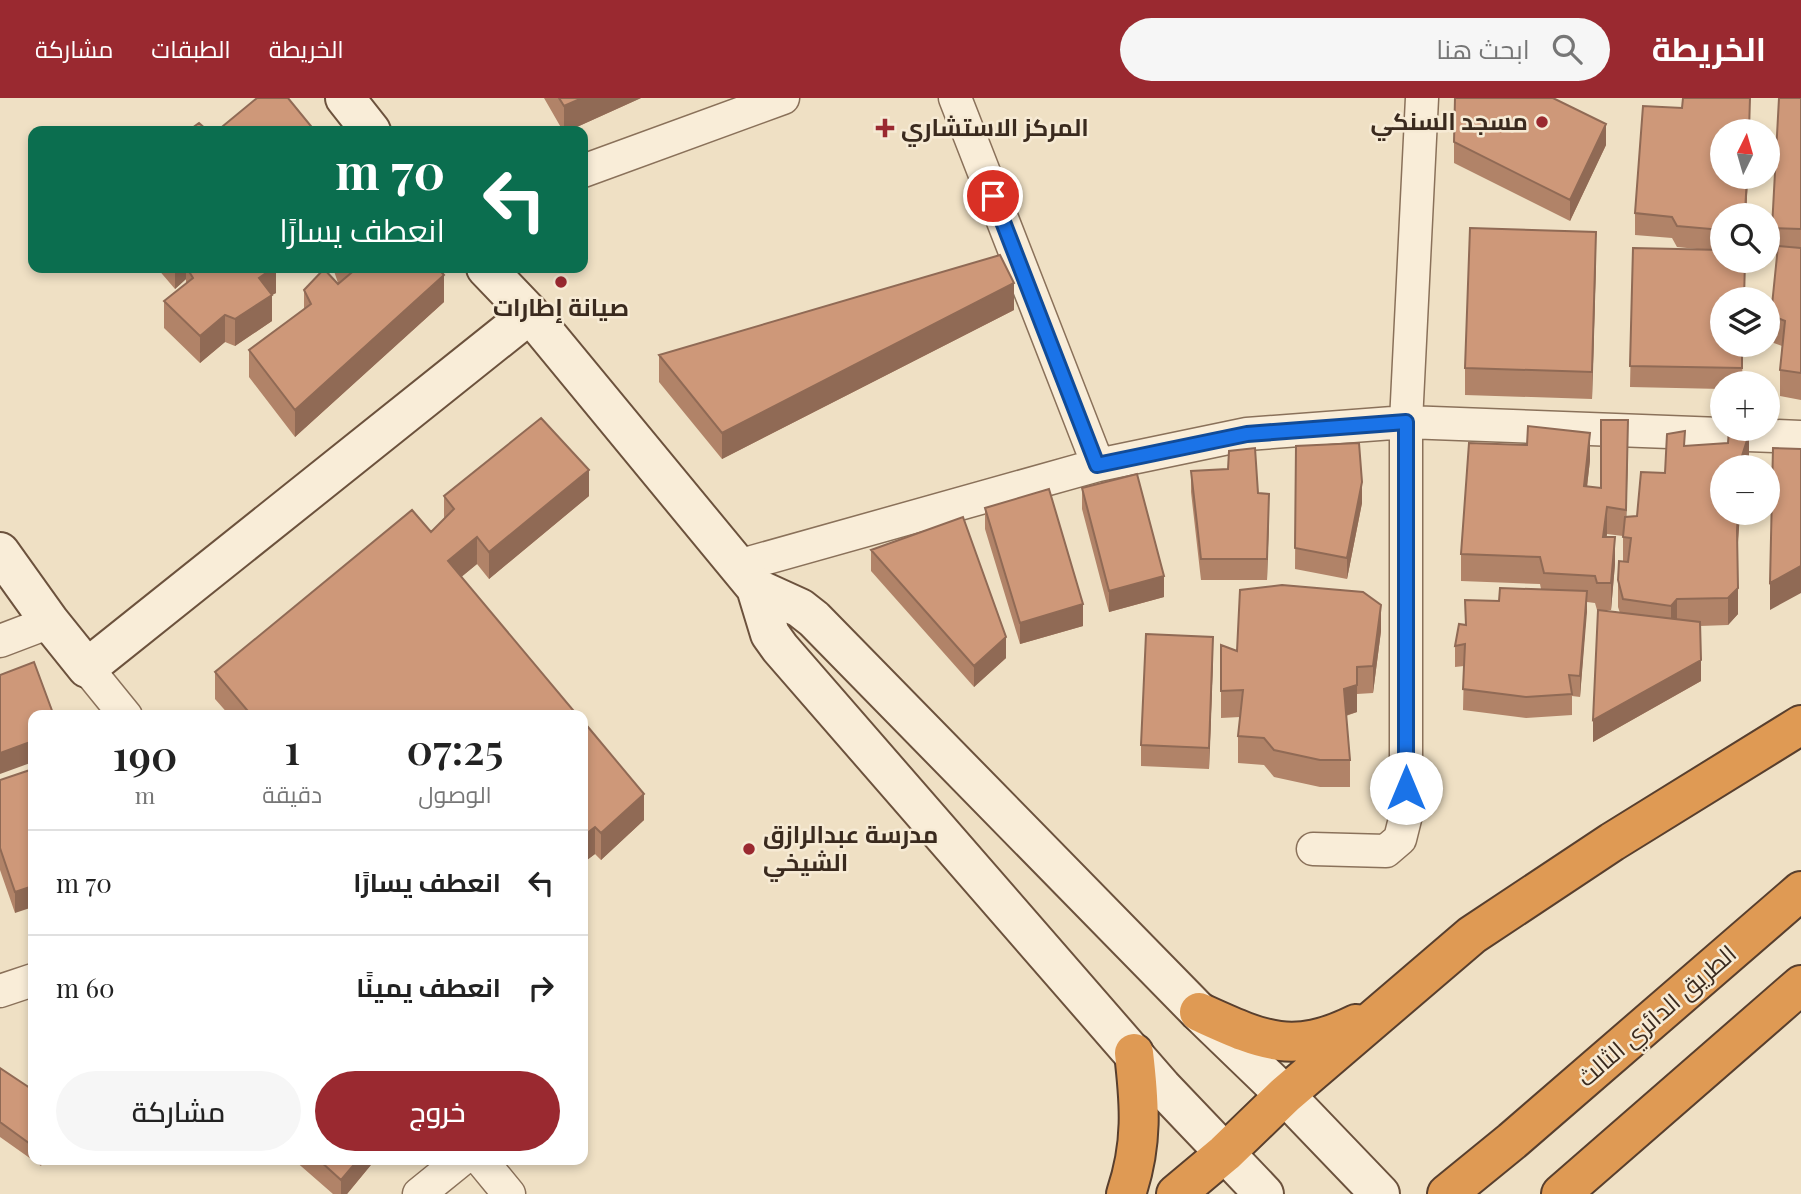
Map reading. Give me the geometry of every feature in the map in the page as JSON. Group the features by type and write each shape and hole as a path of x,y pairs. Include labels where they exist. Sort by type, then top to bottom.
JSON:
{"highway":[{"path":"1176,1194 1285,1095 1472,935 1612,842 1801,725"},
{"name":"الطريق الدائري الثالث","path":"1447,1194 1801,891"},
{"path":"1563,1192 1801,985"},
{"path":"1199,1012 1266,1040 1299,1041 1322,1039 1386,1009"},
{"path":"1126,1194 1134,1168 1140,1114 1135,1053"}],"main road":[{"path":"345,98 367,126"},
{"path":"491,273 530,314 747,577 770,634 780,648 1162,1087 1264,1194"},
{"path":"0,552 87,668 530,314"},
{"path":"747,577 800,608 814,620 1380,1194"}],"street":[{"path":"588,169 783,98"},
{"path":"955,98 1097,465"},
{"path":"1313,849 1386,851 1400,839 1406,815 1406,422 1422,98"},
{"path":"747,577 1097,465 1247,434 1406,422 1801,437"},
{"path":"0,641 50,622"},
{"path":"87,668 121,710"},
{"path":"0,991 28,982"},
{"path":"419,1194 455,1165"},
{"path":"485,1165 509,1194"}],"building":[{"path":"257,98 288,98 311,126 223,126"},
{"path":"559,98 582,98 564,106"},
{"path":"1455,98 1553,98 1606,124 1570,200 1454,142"},
{"path":"1683,98 1750,98 1749,119 1710,119 1710,189 1746,189 1746,203 1710,203 1710,229 1677,226 1672,217 1635,213 1643,106 1682,108"},
{"path":"1779,98 1801,98 1801,229 1780,228 1780,203 1773,203 1774,189 1780,189 1780,119 1778,119"},
{"path":"1470,228 1596,232 1592,372 1465,368"},
{"path":"1780,246 1801,248 1801,373 1780,370 1785,321 1780,319 1780,287 1774,287 1775,273 1780,273"},
{"path":"1633,248 1710,250 1710,273 1745,273 1744,287 1710,287 1710,357 1742,357 1742,368 1630,366"},
{"path":"1000,255 1014,283 722,433 659,355"},
{"path":"190,273 266,273 259,278 272,295 235,319 225,315 200,336 164,301 193,278"},
{"path":"320,273 328,273 338,284 351,273 444,275 295,410 249,350 311,304 304,290"},
{"path":"541,418 589,470 489,552 477,537 448,561 573,710 247,710 215,672 412,510 431,532 454,509 444,496"},
{"path":"1601,420 1628,420 1626,510 1607,507 1603,537 1615,537 1611,583 1597,583 1595,576 1544,573 1540,557 1461,554 1469,443 1527,445 1528,426 1590,433 1584,486 1601,488"},
{"path":"1685,431 1684,446 1747,441 1742,455 1710,455 1710,525 1737,525 1738,588 1728,598 1677,599 1671,606 1623,599 1618,580 1619,561 1628,562 1631,538 1623,537 1625,517 1637,516 1641,472 1665,473 1667,434"},
{"path":"1359,443 1362,482 1347,558 1295,548 1296,446"},
{"path":"1255,448 1258,493 1269,494 1267,559 1201,559 1191,471 1228,469 1229,451"},
{"path":"1773,448 1801,449 1801,566 1770,583 1771,525 1780,525 1780,455 1773,455"},
{"path":"1137,474 1164,576 1109,591 1082,488"},
{"path":"1049,489 1083,604 1020,623 985,508"},
{"path":"963,517 1006,637 974,666 871,550"},
{"path":"1282,585 1363,592 1381,605 1373,666 1357,667 1357,685 1344,689 1350,760 1320,760 1274,750 1264,738 1238,736 1243,690 1221,691 1221,645 1237,651 1240,590"},
{"path":"1500,588 1587,591 1580,676 1569,675 1572,694 1526,697 1463,689 1465,644 1455,646 1459,624 1466,625 1465,600 1499,601"},
{"path":"1598,610 1700,622 1701,660 1593,720"},
{"path":"1146,634 1213,637 1209,748 1141,745"},
{"path":"34,662 52,710 28,710 28,743 0,753 0,675"},
{"path":"588,727 644,794 601,833 595,827 588,832"},
{"path":"28,771 28,888 15,892 0,848 0,780"},
{"path":"0,1068 28,1087 28,1142 0,1122"},
{"path":"324,1165 354,1165 341,1180"}],"place":[{"name":"مسجد السنكي","path":"1542,122"},
{"name":"المركز الاستشاري","path":"885,128"},
{"name":"صيانة إطارات","path":"561,282"},
{"name":"مدرسة عبدالرازق الشيخي","path":"749,849"}],"route":[{"path":"993,196 1097,465 1247,434 1406,422 1406,788"}]}
